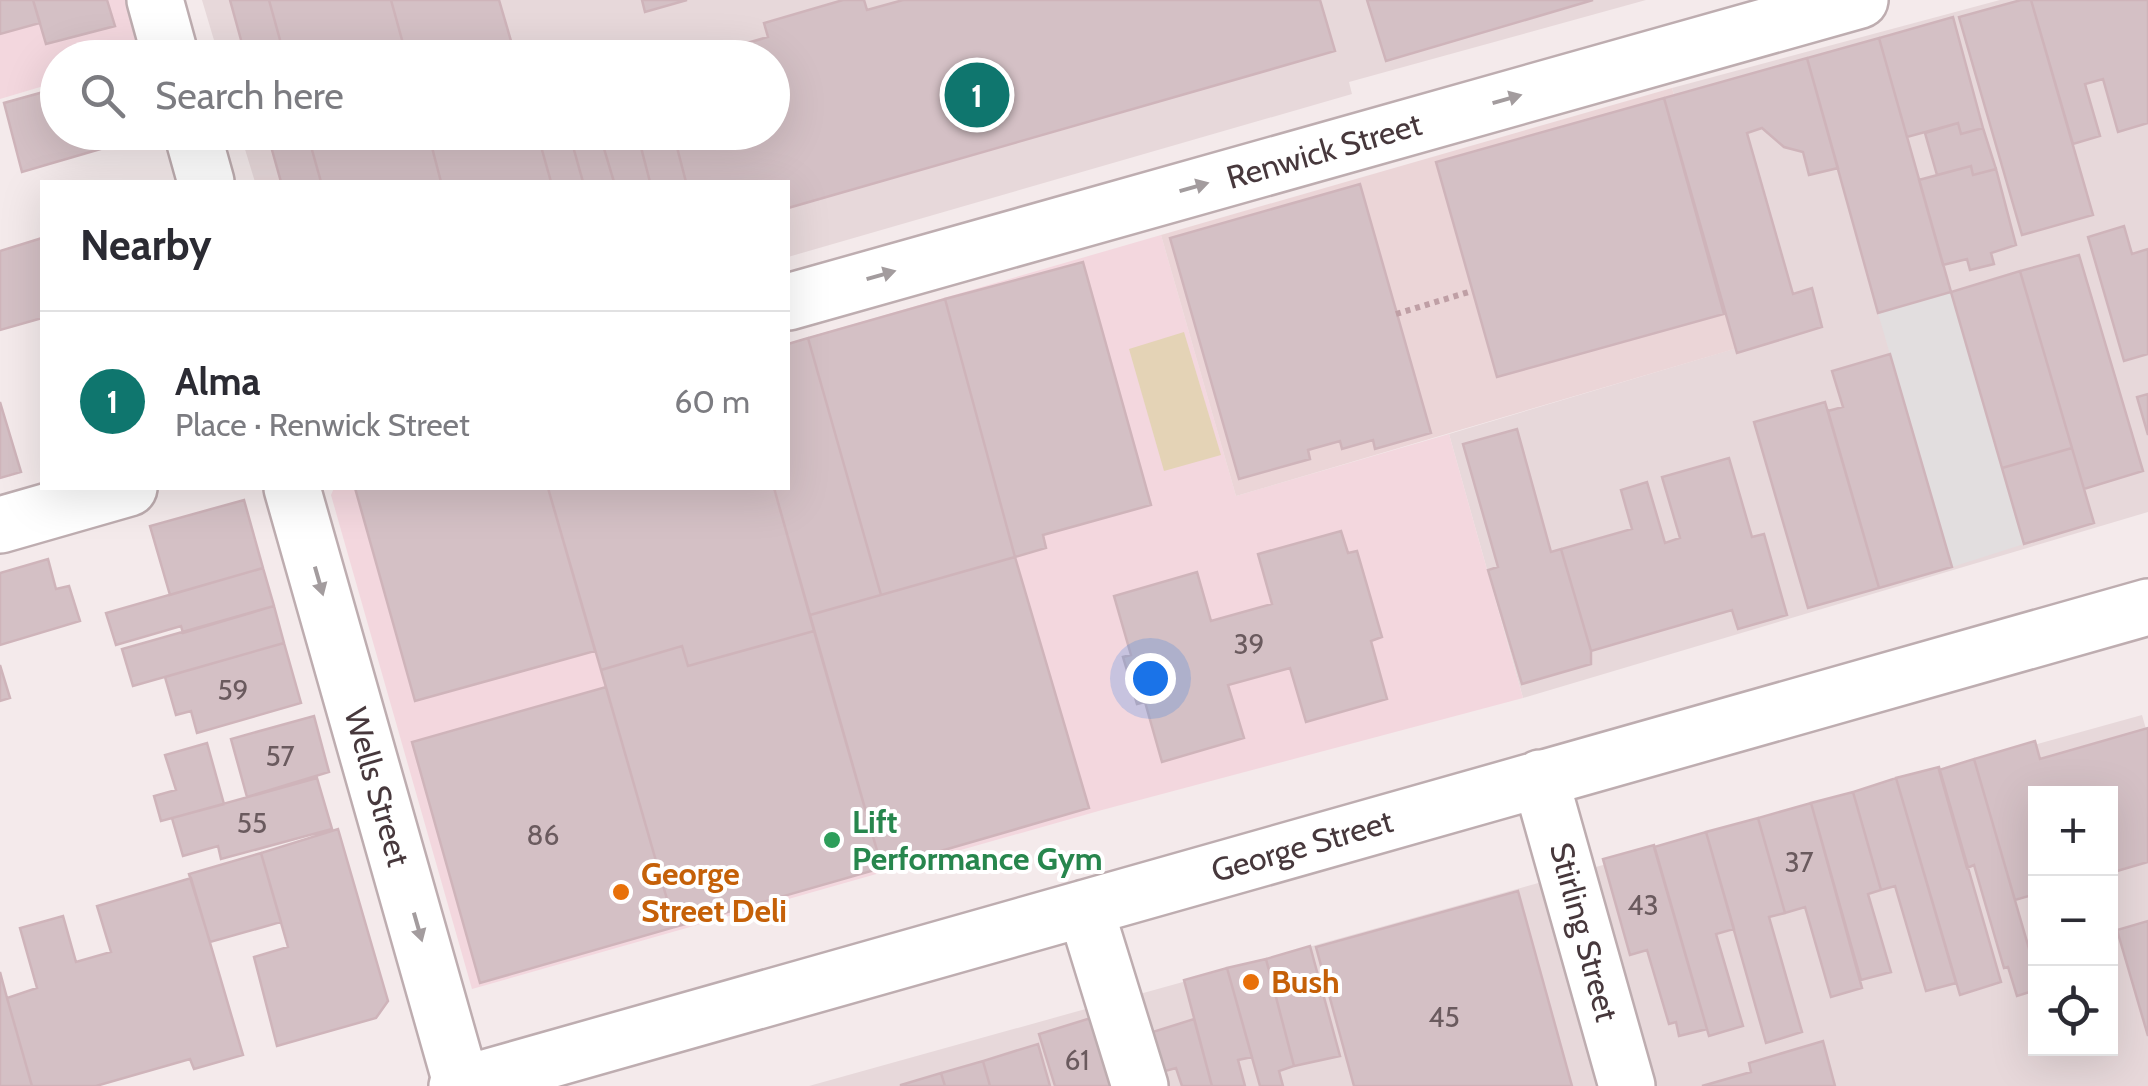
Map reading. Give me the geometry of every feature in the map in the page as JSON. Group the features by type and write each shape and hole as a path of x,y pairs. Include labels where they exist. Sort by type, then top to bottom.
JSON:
{"street":[{"path":"155,0 166,40"},
{"name":"Renwick Street","path":"790,301 1860,0"},
{"path":"197,150 205,180"},
{"path":"0,525 122,490"},
{"name":"Wells Street","path":"293,490 460,1085"},
{"name":"George Street","path":"460,1085 2148,607"},
{"name":"Stirling Street","path":"1540,778 1627,1086"},
{"path":"1085,908 1140,1086"}],"path":[{"path":"1396,314 1472,291"}],"shaded area":[{"path":"0,0 125,0 138,40 40,40 40,87 0,99"},
{"path":"202,0 1646,0 1349,82 1352,94 790,256 790,180 254,180 245,150 790,150 790,40 214,40"},
{"path":"2000,0 2148,0 2148,512 1523,698 1449,434 1747,345 1672,88"},
{"path":"1672,88 1748,345 1236,496 1161,235"},
{"path":"1161,235 1236,496 1449,434 1523,698 1102,810 472,989 331,495 333,490 790,490 790,342"},
{"path":"1951,292 2024,544 1952,567 1878,313"},
{"path":"1184,332 1221,455 1164,471 1129,349"},
{"path":"2142,715 2148,736 2148,1086 809,1086"}],"building":[{"path":"0,0 33,0 40,23 0,34"},
{"path":"33,0 107,0 115,26 61,40 45,40"},
{"path":"230,0 269,0 280,40 241,40"},
{"path":"269,0 391,0 402,40 280,40"},
{"path":"391,0 499,0 511,40 402,40"},
{"path":"642,0 687,0 645,12"},
{"path":"843,0 864,0 867,10 903,0 1320,0 1335,51 790,207 790,180 685,180 678,150 790,150 790,40 758,40 768,37 764,23"},
{"path":"1367,0 1593,0 1386,61"},
{"path":"2031,0 2093,215 2022,235 1959,17"},
{"path":"2031,0 2148,0 2148,123 2118,132 2103,79 2085,84 2100,136 2073,144"},
{"path":"1953,17 1983,128 1961,134 1958,123 1907,137 1879,38"},
{"path":"1879,38 1951,292 1878,313 1807,58"},
{"path":"1807,58 1838,168 1809,175 1803,152 1784,147 1762,128 1747,133 1793,294 1812,288 1822,327 1737,353 1664,98"},
{"path":"40,93 40,150 97,150 22,172 4,103"},
{"path":"1664,98 1724,314 1497,377 1436,162"},
{"path":"1958,123 1961,134 1983,128 1996,169 1973,175 1971,166 1937,175 1925,133"},
{"path":"272,150 312,150 320,180 280,180"},
{"path":"312,150 433,150 440,180 320,180"},
{"path":"433,150 542,150 550,180 440,180"},
{"path":"542,150 574,150 582,180 550,180"},
{"path":"574,150 604,150 613,180 582,180"},
{"path":"604,150 642,150 649,180 613,180"},
{"path":"642,150 678,150 685,180 649,180"},
{"path":"1971,166 1973,175 1996,169 2016,245 1991,253 1994,264 1970,270 1967,259 1943,265 1919,180"},
{"path":"1360,184 1431,433 1375,449 1373,440 1342,449 1340,441 1308,450 1310,459 1239,479 1170,238"},
{"path":"2124,226 2132,254 2148,249 2148,354 2124,361 2088,237"},
{"path":"40,239 40,319 0,330 0,251"},
{"path":"2079,255 2143,471 2084,489 2020,271"},
{"path":"1083,262 1151,505 1043,535 1046,548 1015,557 945,299"},
{"path":"2020,271 2072,448 2002,468 1951,292"},
{"path":"945,299 1015,557 881,595 808,338"},
{"path":"808,338 881,595 810,615 775,490 790,490 790,343"},
{"path":"1890,354 1952,567 1879,588 1828,411 1843,407 1832,371"},
{"path":"2148,394 2148,435 2137,397"},
{"path":"0,402 21,472 0,478"},
{"path":"1825,402 1879,588 1808,608 1754,422"},
{"path":"1517,429 1551,552 1561,549 1591,651 1591,664 1522,684 1488,570 1498,567 1463,444"},
{"path":"2072,448 2094,523 2024,544 2002,468"},
{"path":"1729,458 1752,537 1764,534 1787,615 1738,629 1732,610 1591,651 1561,549 1632,529 1621,490 1647,482 1665,543 1680,538 1662,477"},
{"path":"356,490 549,490 595,651 415,701"},
{"path":"549,490 775,490 814,631 688,666 682,646 601,670"},
{"path":"244,500 263,568 170,595 150,526"},
{"path":"1341,531 1348,553 1357,551 1382,637 1371,641 1387,699 1306,722 1290,668 1228,685 1244,738 1162,762 1145,702 1137,704 1123,657 1131,655 1114,596 1197,572 1211,621 1272,604 1258,554"},
{"path":"1015,557 1089,808 882,868 810,615"},
{"path":"48,559 56,589 69,586 80,621 0,645 0,573"},
{"path":"263,568 274,606 183,633 181,626 116,645 106,613"},
{"path":"274,606 284,643 133,686 122,649"},
{"path":"814,631 882,868 675,927 601,670 682,646 688,666"},
{"path":"284,643 301,703 197,733 191,711 176,715 165,677"},
{"path":"0,665 10,698 0,701"},
{"path":"606,687 675,927 480,983 412,742"},
{"path":"314,716 329,772 247,797 231,739"},
{"path":"2148,728 2148,862 2118,871 2118,786 2028,786 2028,896 2015,900 1974,759 2035,741 2040,759"},
{"path":"207,743 224,804 161,821 154,796 176,790 165,755"},
{"path":"1974,759 2028,945 2028,993 2017,996 2008,967 2004,968 1974,865 1967,868 1939,770"},
{"path":"1939,767 2001,982 1960,995 1896,778"},
{"path":"317,778 332,829 221,859 218,846 183,856 172,818"},
{"path":"1896,778 1956,983 1926,991 1895,886 1881,890 1853,792"},
{"path":"1853,792 1881,890 1868,894 1891,972 1861,980 1811,803"},
{"path":"1811,803 1862,988 1831,997 1805,907 1785,913 1758,818"},
{"path":"1758,818 1785,913 1769,917 1802,1032 1766,1043 1706,832"},
{"path":"338,829 388,1001 376,1018 277,1046 254,957 288,947 261,853"},
{"path":"1706,832 1734,929 1716,934 1743,1026 1709,1036 1654,847"},
{"path":"1654,845 1707,1029 1679,1036 1676,1022 1669,1024 1647,950 1630,955 1603,859"},
{"path":"261,853 281,922 210,942 189,874"},
{"path":"191,878 243,1055 194,1069 190,1059 96,1086 32,1086 7,998 37,988 20,928 63,916 76,962 111,952 97,906"},
{"path":"1518,891 1572,1086 1354,1086 1316,947"},
{"path":"2148,921 2148,1036 2118,933 2118,930"},
{"path":"1310,946 1340,1056 1294,1066 1266,959"},
{"path":"1266,959 1294,1066 1279,1071 1283,1086 1260,1086 1227,968"},
{"path":"1227,968 1252,1057 1238,1060 1245,1086 1212,1086 1184,980"},
{"path":"0,972 7,998 32,1086 0,1086"},
{"path":"1094,1017 1116,1086 1055,1086 1039,1034"},
{"path":"1194,1019 1212,1086 1182,1086 1176,1068 1154,1074 1143,1035"},
{"path":"1823,1041 1835,1086 1702,1086 1751,1072 1749,1063"},
{"path":"1038,1044 1050,1086 990,1086 983,1061"},
{"path":"983,1061 990,1086 945,1086 941,1073"},
{"path":"941,1073 945,1086 901,1086 901,1085"}],"place":[{"name":"Alma","path":"977,95"},
{"name":"Lift Performance Gym","path":"832,840"},
{"name":"George Street Deli","path":"621,892"},
{"name":"Bush","path":"1251,982"}]}
